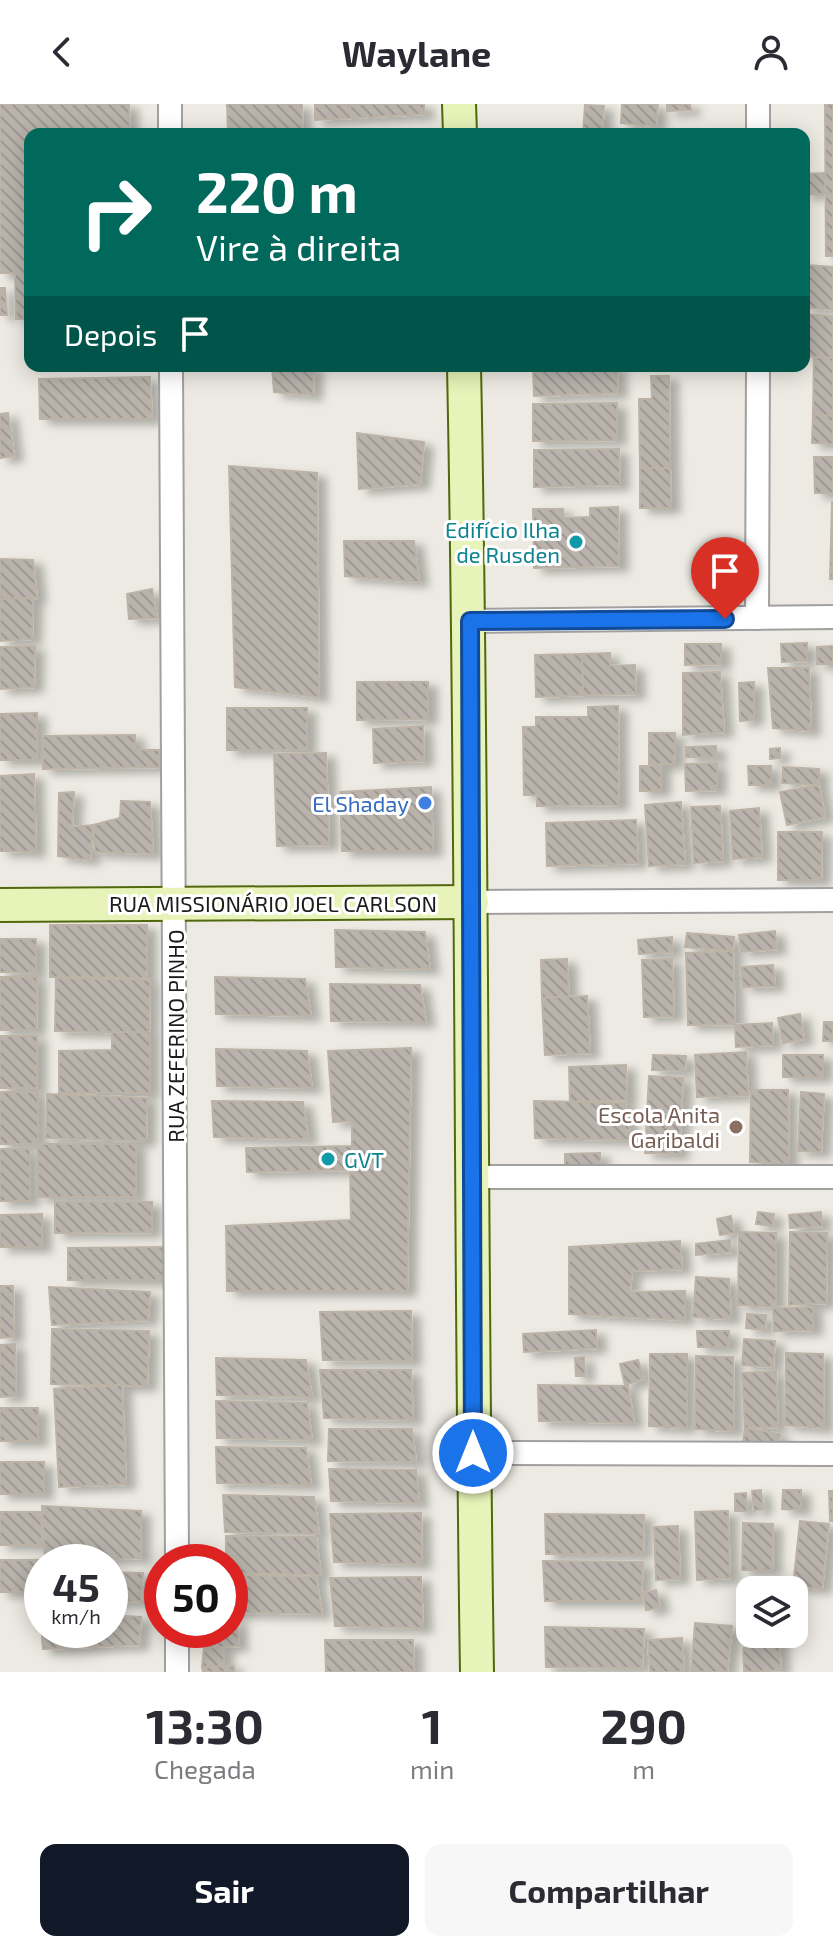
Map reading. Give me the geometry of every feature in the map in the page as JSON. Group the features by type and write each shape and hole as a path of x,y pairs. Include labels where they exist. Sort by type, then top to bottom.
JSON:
{"main road":[{"path":"459,104 460,128"},
{"path":"464,372 470,621 473,1453 477,1672"},
{"name":"RUA MISSIONÁRIO JOEL CARLSON","path":"0,905 472,902"}],"street":[{"path":"170,104 170,128"},
{"path":"758,104 758,128"},
{"name":"RUA ZEFERINO PINHO","path":"171,372 177,1544"},
{"path":"757,618 758,372"},
{"path":"470,621 833,617"},
{"name":"RUA MISSIONÁRIO JOEL CARLSON","path":"472,902 833,900"},
{"path":"474,1177 833,1177"},
{"path":"473,1453 833,1454"},
{"path":"177,1648 177,1672"}],"building":[{"path":"0,104 129,104 130,128 24,128 24,319 16,319 15,273 0,273"},
{"path":"227,104 302,104 303,128 228,128"},
{"path":"315,104 350,104 351,118 315,120"},
{"path":"350,104 424,104 425,114 351,118"},
{"path":"622,104 658,104 656,126 621,123"},
{"path":"667,104 690,104 691,110 667,111"},
{"path":"825,104 833,104 833,256 826,256"},
{"path":"585,105 604,106 602,128 583,128"},
{"path":"825,173 825,194 810,194 810,174"},
{"path":"810,265 833,267 833,310 810,308"},
{"path":"0,288 5,288 7,315 0,315"},
{"path":"810,314 833,316 833,358 810,356"},
{"path":"814,357 833,358 833,416 813,415"},
{"path":"272,372 314,372 313,395 274,392"},
{"path":"533,372 617,372 618,393 534,396"},
{"path":"651,376 669,376 670,468 640,468 639,399 652,399"},
{"path":"150,377 152,419 40,419 39,379"},
{"path":"617,403 617,440 533,441 533,404"},
{"path":"8,413 14,456 0,458 0,414"},
{"path":"813,415 833,416 833,444 812,443"},
{"path":"357,433 424,442 420,484 359,489"},
{"path":"619,449 620,485 534,487 534,450"},
{"path":"814,457 833,457 833,493 815,493"},
{"path":"229,466 317,473 319,697 235,687"},
{"path":"640,468 670,468 671,508 640,508"},
{"path":"832,502 833,579 830,579"},
{"name":"Edifício Ilha de Rusden","path":"618,507 619,566 534,568 533,509 563,509 563,518 590,517 590,508"},
{"path":"344,541 414,541 419,582 345,576"},
{"path":"0,559 33,560 37,598 0,599"},
{"path":"152,589 157,618 129,619 127,594"},
{"path":"33,598 32,639 0,641 0,599"},
{"path":"807,643 807,661 782,662 781,644"},
{"path":"685,644 721,644 721,664 685,665"},
{"path":"35,646 34,687 0,689 0,647"},
{"path":"833,646 833,664 817,664 817,647"},
{"path":"610,653 610,666 635,665 636,694 583,695 582,654"},
{"path":"582,654 583,695 536,697 535,655"},
{"path":"768,668 809,668 811,731 773,728"},
{"path":"720,672 724,732 683,735 683,673"},
{"path":"357,682 428,682 428,719 357,720"},
{"path":"754,682 754,720 740,721 739,683"},
{"path":"618,706 619,805 537,806 537,795 524,795 523,727 536,727 536,717 588,717 588,707"},
{"path":"227,708 307,708 307,750 227,750"},
{"path":"37,713 37,760 0,760 0,714"},
{"path":"423,726 424,761 374,763 373,729"},
{"path":"649,733 675,733 675,764 649,764"},
{"path":"135,735 135,750 159,750 159,767 43,769 43,736"},
{"path":"716,746 717,757 686,757 686,747"},
{"path":"780,748 780,758 770,759 770,749"},
{"path":"326,753 329,845 277,846 274,754"},
{"path":"717,763 717,790 686,791 685,764"},
{"path":"640,766 661,766 661,791 640,791"},
{"path":"748,766 771,766 771,785 749,785"},
{"path":"783,767 819,769 819,785 782,783"},
{"path":"34,774 36,852 0,851 0,776"},
{"path":"819,785 825,817 787,825 780,792"},
{"path":"431,787 433,851 342,851 340,792"},
{"path":"74,792 72,827 93,825 90,860 58,856 59,793"},
{"path":"121,801 150,802 153,854 95,852 93,825 120,818"},
{"path":"681,802 685,864 649,866 645,805"},
{"path":"720,806 723,861 694,863 691,807"},
{"path":"759,808 762,857 733,859 730,811"},
{"path":"636,820 638,863 547,866 546,823"},
{"path":"778,832 822,832 821,880 778,880"},
{"path":"50,925 147,925 147,978 50,977"},
{"path":"335,930 425,932 430,969 336,967"},
{"path":"775,931 777,949 741,952 739,935"},
{"path":"687,933 734,937 733,951 685,947"},
{"path":"672,937 673,952 639,954 638,940"},
{"path":"0,939 36,939 36,973 0,972"},
{"path":"733,951 735,1024 688,1025 686,953"},
{"path":"567,959 569,997 542,998 541,960"},
{"path":"672,959 674,1016 644,1017 642,960"},
{"path":"773,965 775,986 743,987 741,967"},
{"path":"0,977 37,977 36,1030 0,1030"},
{"path":"215,977 305,979 311,1016 216,1014"},
{"path":"56,978 150,980 149,1033 55,1031"},
{"path":"330,984 420,985 426,1022 331,1021"},
{"path":"587,996 590,1053 545,1055 542,998"},
{"path":"800,1014 804,1039 783,1043 778,1018"},
{"path":"824,1022 833,1022 833,1041 823,1041"},
{"path":"772,1023 773,1045 736,1047 735,1025"},
{"path":"112,1032 150,1032 150,1093 59,1093 59,1051 112,1050"},
{"path":"0,1036 37,1036 37,1088 0,1088"},
{"name":"GVT","path":"411,1048 407,1291 227,1291 226,1226 351,1220 350,1170 247,1172 246,1148 352,1146 352,1121 333,1122 328,1051"},
{"path":"216,1049 307,1051 312,1088 217,1086"},
{"path":"746,1052 748,1095 697,1097 695,1055"},
{"path":"653,1055 686,1056 685,1071 652,1070"},
{"path":"783,1055 823,1055 823,1077 783,1077"},
{"path":"626,1065 627,1100 570,1102 569,1067"},
{"path":"649,1076 683,1078 679,1154 645,1153"},
{"path":"751,1090 788,1090 789,1164 750,1162"},
{"path":"0,1092 38,1092 38,1144 0,1144"},
{"path":"801,1092 824,1094 821,1152 798,1151"},
{"path":"47,1094 147,1098 146,1141 46,1138"},
{"path":"212,1101 303,1102 308,1139 214,1137"},
{"path":"534,1101 625,1103 631,1140 535,1138"},
{"path":"38,1144 136,1144 136,1197 38,1197"},
{"path":"0,1149 30,1149 30,1201 0,1201"},
{"path":"600,1153 601,1166 565,1168 565,1154"},
{"path":"55,1202 152,1202 152,1232 55,1233"},
{"path":"758,1212 774,1214 772,1226 756,1224"},
{"path":"821,1212 822,1226 790,1228 789,1215"},
{"path":"42,1214 42,1247 0,1247 0,1215"},
{"path":"731,1216 734,1233 720,1235 717,1219"},
{"path":"739,1232 776,1233 776,1307 738,1305"},
{"path":"790,1232 827,1233 826,1303 789,1305"},
{"path":"730,1240 731,1252 696,1255 696,1244"},
{"path":"680,1241 682,1269 632,1271 630,1292 685,1291 685,1320 569,1314 569,1247"},
{"path":"166,1247 166,1280 68,1280 68,1248"},
{"path":"696,1277 729,1279 731,1319 693,1317"},
{"path":"0,1286 13,1286 14,1337 0,1338"},
{"path":"49,1287 150,1292 148,1320 52,1325"},
{"path":"813,1307 813,1330 774,1331 773,1308"},
{"path":"411,1311 412,1361 323,1360 320,1312"},
{"path":"747,1314 766,1315 765,1330 746,1328"},
{"path":"52,1329 149,1331 147,1386 51,1384"},
{"path":"596,1330 597,1348 524,1352 523,1334"},
{"path":"697,1331 729,1331 729,1347 698,1347"},
{"path":"744,1339 775,1341 773,1367 742,1365"},
{"path":"15,1344 16,1396 0,1397 0,1345"},
{"path":"786,1353 823,1354 824,1428 785,1425"},
{"path":"650,1354 687,1354 687,1428 649,1426"},
{"path":"696,1356 733,1357 734,1431 695,1429"},
{"path":"584,1357 585,1376 576,1376 575,1358"},
{"path":"216,1358 306,1360 312,1397 217,1395"},
{"path":"638,1360 644,1379 625,1385 620,1364"},
{"path":"320,1370 411,1370 413,1420 324,1418"},
{"path":"776,1371 778,1427 745,1428 742,1373"},
{"path":"122,1385 126,1484 59,1487 54,1389"},
{"path":"538,1385 628,1386 634,1423 539,1421"},
{"path":"216,1401 307,1403 312,1440 217,1438"},
{"path":"0,1408 38,1408 38,1441 0,1441"},
{"path":"745,1428 780,1434 778,1448 743,1443"},
{"path":"329,1429 412,1429 416,1462 328,1461"},
{"path":"216,1447 306,1448 311,1485 217,1483"},
{"path":"0,1462 44,1462 44,1494 0,1494"},
{"path":"329,1469 416,1470 419,1503 331,1501"},
{"path":"761,1490 763,1509 754,1511 752,1491"},
{"path":"783,1490 801,1490 801,1510 782,1509"},
{"path":"829,1491 833,1491 833,1521 830,1521"},
{"path":"746,1493 747,1511 735,1511 735,1494"},
{"path":"223,1495 314,1497 319,1534 225,1532"},
{"path":"42,1506 141,1511 141,1558 128,1559 128,1544 44,1544"},
{"path":"728,1511 730,1578 697,1580 695,1512"},
{"path":"0,1512 41,1512 42,1544 0,1545"},
{"path":"421,1513 422,1564 334,1562 330,1514"},
{"path":"545,1514 644,1515 643,1554 546,1554"},
{"path":"800,1521 829,1524 822,1589 808,1588 808,1576 794,1576"},
{"path":"743,1523 773,1524 772,1570 742,1570"},
{"path":"678,1526 680,1579 656,1580 654,1527"},
{"path":"226,1536 316,1537 321,1575 248,1573 248,1544 226,1544"},
{"path":"0,1560 24,1560 24,1592 0,1592"},
{"path":"543,1561 643,1562 641,1601 545,1601"},
{"path":"128,1573 143,1573 141,1601 128,1602"},
{"path":"248,1575 316,1577 322,1614 248,1612"},
{"path":"421,1577 423,1628 335,1626 330,1578"},
{"path":"656,1590 660,1608 646,1610 643,1593"},
{"path":"128,1616 141,1617 139,1645 128,1645"},
{"path":"695,1623 732,1626 727,1672 691,1672"},
{"path":"545,1627 644,1629 642,1668 546,1667"},
{"path":"682,1638 684,1672 650,1672 648,1640"},
{"path":"325,1640 413,1640 414,1672 326,1672"},
{"path":"204,1648 224,1648 224,1666 202,1667"},
{"path":"743,1648 779,1648 781,1670 744,1672"},
{"path":"234,1666 234,1672 203,1672 202,1667"}],"place":[{"name":"Edifício Ilha de Rusden","path":"576,542"},
{"name":"El Shaday","path":"425,803"},
{"name":"Escola Anita Garibaldi","path":"736,1127"},
{"name":"GVT","path":"328,1159"}],"route":[{"path":"473,1453 470,621 725,619"}]}
